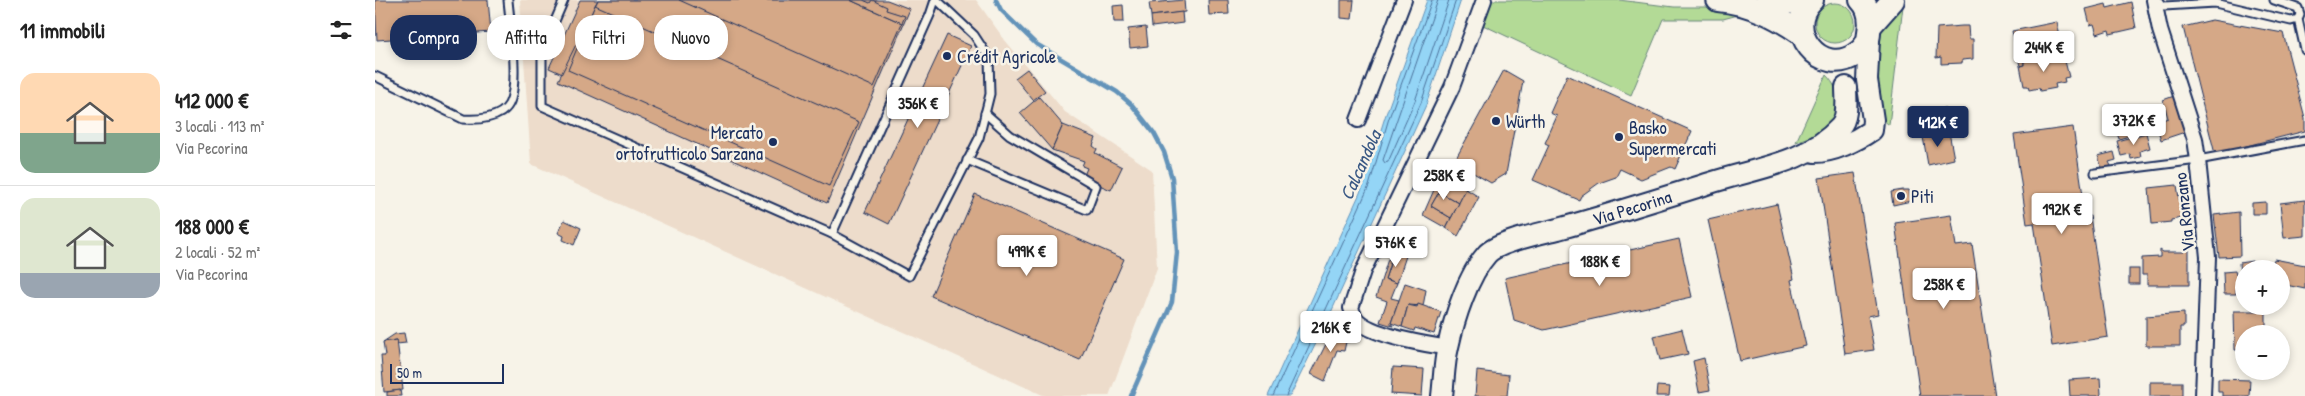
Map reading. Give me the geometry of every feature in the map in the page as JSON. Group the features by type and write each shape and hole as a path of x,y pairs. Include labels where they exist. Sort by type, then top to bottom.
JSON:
{"main road":[{"path":"1718,0 1747,5 1769,13 1801,34 1812,52 1831,61 1842,61 1860,51 1869,33 1893,0"},
{"path":"1767,0 1810,2 1801,24 1801,34"},
{"path":"1861,0 1869,13 1869,33"}],"street":[{"path":"1358,120 1404,0"},
{"path":"1448,348 1414,343 1370,327 1356,318 1351,308 1363,271 1452,87 1484,0"},
{"name":"Via Ronzano","path":"2154,0 2160,30 2195,139 2198,160 2208,257 2203,396"},
{"path":"1869,33 1867,80 1873,120 1872,130"},
{"path":"1831,61 1843,78 1846,87 1872,130"},
{"name":"Via Pecorina","path":"1442,396 1448,348 1460,305 1479,265 1489,252 1515,240 1635,208 1712,182 1796,159 1841,125 1846,110 1846,87"},
{"name":"Via Pecorina","path":"1807,152 1821,152 1848,143 1872,130"}],"lane":[{"path":"375,76 463,119 478,120 496,115 508,106 515,86 508,0"},
{"path":"564,0 542,51 542,106 832,234 909,276 979,138 990,94 989,58 974,35 936,0 832,234"},
{"path":"2158,0 2164,6 2215,3 2291,21 2298,19"},
{"path":"2274,0 2298,8 2300,14 2298,19 2305,50"},
{"path":"967,160 1087,210 1096,186 1010,135 985,113"},
{"path":"2095,173 2198,160 2305,140"}],"shaded area":[{"path":"520,0 976,0 1004,39 1065,112 1152,170 1157,268 1109,396 1045,396 531,164 524,60 565,60 565,15 521,15"}],"green space":[{"path":"1492,0 1619,0 1674,7 1724,7 1738,15 1723,19 1663,19 1631,95 1483,25"},
{"path":"1835,3 1849,9 1855,23 1849,37 1835,43 1821,37 1815,23 1821,9"},
{"path":"1898,6 1903,6 1889,125 1880,117 1876,103 1878,32"},
{"path":"1826,75 1834,85 1837,96 1836,113 1833,120 1824,130 1796,142"}],"water":[{"name":"Calcandola","path":"1427,0 1461,0 1426,105 1328,319 1290,396 1268,396 1364,184 1385,117"}],"building":[{"path":"375,0 488,0 489,15 487,15 487,32 477,33 477,15 390,15 390,39 377,40"},
{"path":"580,0 598,0 592,15 575,15 575,54 568,70 829,186 825,193 817,190 818,188 809,183 808,185 730,149 730,151 704,137 703,139 661,120 662,118 652,113 651,115 626,102 625,104 549,68 553,60 565,60 565,33"},
{"path":"598,0 679,0 713,15 654,15 654,31 644,27 644,15 618,15 595,5"},
{"name":"Mercato ortofrutticolo Sarzana","path":"598,0 887,0 910,9 827,203 558,81 575,47 575,60 644,60 644,15 591,15"},
{"path":"679,0 850,0 902,23 874,87 728,22 728,15 713,15"},
{"path":"850,0 863,0 870,3 872,0 887,7 886,10 905,16 902,23"},
{"path":"1184,0 1185,12 1151,16 1149,3"},
{"path":"1208,0 1228,0 1229,14 1209,15"},
{"path":"1341,0 1354,0 1352,19 1341,18"},
{"path":"2131,2 2136,28 2110,34 2109,30 2097,34 2094,24 2090,25 2086,9 2106,4 2107,8"},
{"path":"595,5 618,15 591,15"},
{"path":"1123,5 1124,22 1114,22 1113,6"},
{"path":"1182,12 1183,23 1152,27 1151,16"},
{"path":"2212,20 2283,33 2305,118 2305,131 2215,154 2183,27"},
{"path":"728,22 874,87 859,122 719,60 728,60"},
{"path":"2057,22 2064,57 2060,57 2059,54 2024,61 2024,65 2020,66 2012,31"},
{"path":"1968,26 1969,39 1973,39 1973,59 1962,60 1962,63 1941,64 1941,57 1936,58 1937,28"},
{"path":"644,27 654,31 654,60 719,60 859,122 829,186 568,70 575,53 575,60 644,60"},
{"path":"1146,27 1148,46 1130,48 1128,29"},
{"path":"947,35 971,46 889,224 865,212"},
{"path":"2059,54 2060,57 2064,57 2069,77 2064,78 2065,82 2055,84 2056,88 2040,91 2039,88 2029,90 2028,86 2024,86 2020,66 2024,65 2024,61"},
{"path":"1027,69 1045,91 1033,100 1015,78"},
{"name":"Würth","path":"1504,70 1523,81 1506,174 1491,183 1454,162"},
{"name":"Basko Supermercati","path":"1567,75 1692,131 1675,169 1671,167 1641,179 1620,169 1616,177 1599,183 1581,196 1579,200 1533,180 1549,145 1545,143 1557,116 1550,113"},
{"path":"2174,96 2185,132 2161,140 2157,127 2161,126 2160,121 2168,118 2163,100"},
{"path":"1039,97 1063,125 1052,150 1020,113"},
{"path":"1944,108 1949,132 1923,137 1918,114"},
{"path":"1063,125 1096,138 1093,146 1097,149 1095,153 1122,167 1111,190 1083,178 1087,168 1082,166 1084,161 1052,150"},
{"path":"2073,127 2086,216 2090,216 2108,337 2052,346 2034,223 2027,224 2014,135"},
{"path":"2131,129 2132,135 2119,139 2117,133"},
{"path":"1949,132 1954,159 1928,165 1923,137"},
{"path":"2146,133 2150,148 2140,151 2141,157 2131,159 2130,154 2121,156 2117,141"},
{"path":"2114,152 2116,160 2109,162 2111,166 2102,169 2098,156"},
{"path":"1855,173 1878,314 1868,316 1874,350 1845,354 1819,178"},
{"path":"1443,177 1466,189 1459,203 1439,192 1431,206 1451,218 1446,228 1423,215 1437,183 1440,183"},
{"path":"2177,185 2182,218 2171,220 2171,222 2152,224 2149,188"},
{"path":"1466,189 1479,197 1458,236 1446,228"},
{"path":"1909,190 1911,201 1893,205 1891,192"},
{"path":"1439,192 1459,203 1451,218 1431,206"},
{"path":"975,194 1124,259 1080,360 931,296"},
{"path":"2305,200 2305,236 2284,238 2280,203"},
{"path":"2266,202 2266,214 2252,214 2252,203"},
{"path":"1777,204 1794,279 1791,280 1806,346 1740,361 1708,220"},
{"path":"2239,212 2240,256 2219,257 2214,215"},
{"path":"1951,215 1956,246 1972,244 1995,396 1920,396 1895,223"},
{"path":"564,220 581,228 574,245 563,240 564,236 558,233"},
{"path":"1679,239 1692,297 1544,330 1514,320 1505,278"},
{"path":"1396,244 1409,248 1406,256 1394,252"},
{"path":"2184,249 2189,249 2189,285 2147,285 2147,275 2142,275 2142,258 2160,257 2160,250 2163,252 2184,252"},
{"path":"1394,252 1406,256 1397,283 1385,279"},
{"path":"1388,259 1391,260 1385,279 1397,283 1391,298 1399,300 1391,323 1393,326 1380,322 1387,301 1376,297"},
{"path":"2290,262 2305,265 2305,289 2290,286"},
{"path":"2129,269 2139,269 2139,284 2129,284"},
{"path":"2235,271 2235,294 2224,294 2223,272"},
{"path":"1405,283 1426,290 1423,306 1408,305 1402,327 1391,323"},
{"path":"1418,304 1441,312 1434,334 1415,328 1414,331 1402,327 1408,305 1417,307"},
{"path":"2234,311 2235,315 2266,315 2266,325 2235,325 2235,350"},
{"path":"2184,313 2184,327 2180,327 2180,346 2146,346 2146,316"},
{"path":"1682,329 1688,354 1660,360 1654,336"},
{"path":"1339,330 1351,332 1349,342 1346,342 1344,351 1337,350 1325,381 1311,374 1332,332 1339,332"},
{"path":"404,333 406,343 397,344 397,340 383,342 395,334"},
{"path":"397,340 403,390 384,392 381,356 385,356 383,342"},
{"path":"1704,358 1710,390 1699,392 1693,361"},
{"path":"1393,367 1424,369 1422,396 1391,394"},
{"path":"1477,371 1509,375 1507,396 1475,396"},
{"path":"2100,378 2101,394 2099,396 2070,396 2069,380"},
{"path":"2218,379 2250,380 2249,396 2222,396 2222,392 2218,392"},
{"path":"2150,382 2182,382 2182,396 2150,396"},
{"path":"1657,386 1670,387 1669,396 1656,396"},
{"path":"400,390 401,396 387,396 387,392"}],"waterway":[{"path":"996,0 1001,10 1036,44 1117,92 1132,105 1154,133 1164,152 1172,178 1177,252 1172,302 1131,396"}],"place":[{"name":"Crédit Agricole","path":"947,56"},
{"name":"Würth","path":"1496,121"},
{"name":"Basko Supermercati","path":"1619,137"},
{"name":"Mercato ortofrutticolo Sarzana","path":"773,142"},
{"name":"Piti","path":"1901,196"}]}
